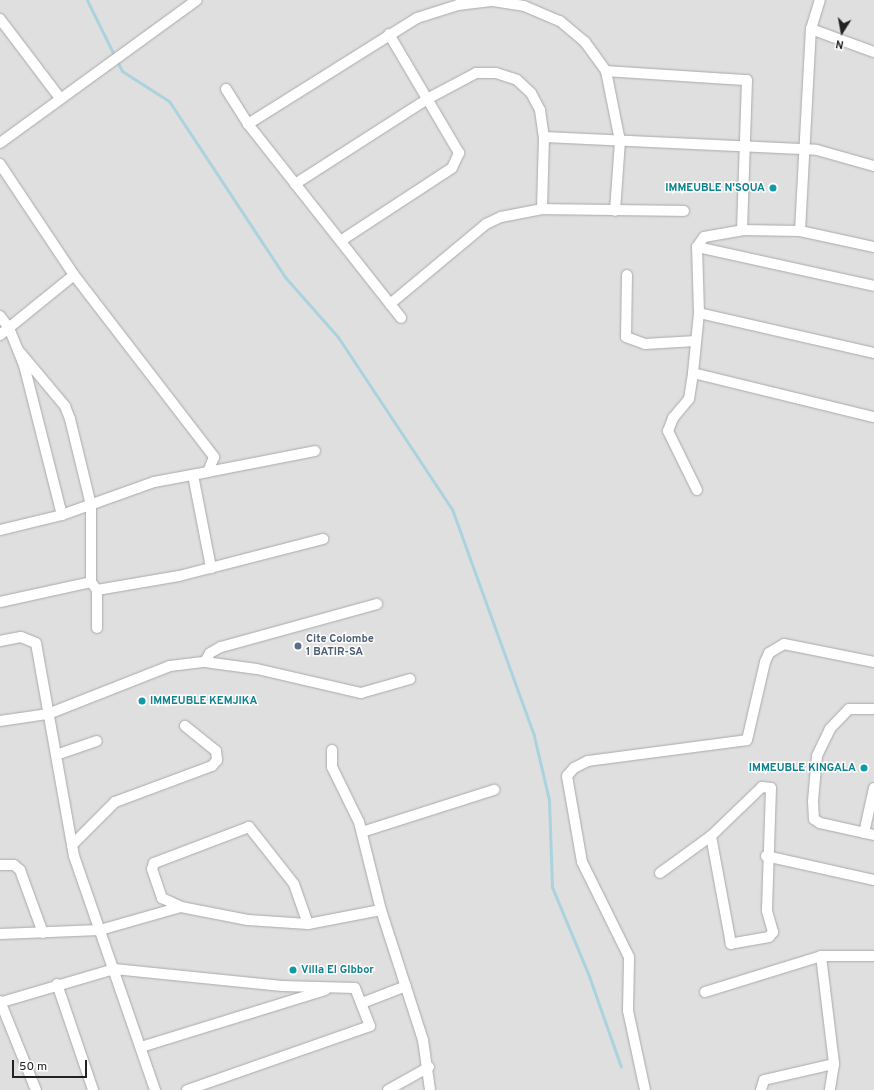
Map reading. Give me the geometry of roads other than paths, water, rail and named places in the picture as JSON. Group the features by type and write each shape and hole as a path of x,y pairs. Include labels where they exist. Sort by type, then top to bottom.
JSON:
{"street":[{"path":"0,143 60,98 198,0"},
{"path":"800,231 811,29 820,0"},
{"path":"248,124 389,34 417,18 458,5 493,1 524,6 560,21 585,42 606,71 620,141 615,211"},
{"path":"0,19 60,98"},
{"path":"811,29 874,52"},
{"path":"342,240 452,168 459,153 429,98 389,34"},
{"path":"606,71 747,80 742,230"},
{"path":"295,184 429,98 476,73 496,73 517,80 531,93 540,110 544,137 542,209"},
{"path":"226,89 248,124 295,184 342,240 401,318"},
{"path":"544,137 745,145 834,152 874,166"},
{"path":"0,164 74,275 214,457 208,472"},
{"path":"390,304 486,224 501,217 542,209 684,211"},
{"path":"697,490 668,431 673,418 688,399 693,373 699,313 697,246 704,237 742,230 800,231 874,247"},
{"path":"697,246 874,286"},
{"path":"0,335 74,275"},
{"path":"627,275 626,337 645,344 696,341"},
{"path":"699,313 874,353"},
{"path":"0,316 9,328 18,350 62,515"},
{"path":"18,350 65,406 91,505 97,628"},
{"path":"693,373 874,417"},
{"path":"0,530 62,515 154,482 315,451"},
{"path":"193,475 211,568"},
{"path":"0,602 94,586 106,591 211,568 323,540"},
{"path":"204,662 210,653 221,647 377,604"},
{"path":"0,641 21,637 36,643 72,845 155,1090"},
{"path":"645,1090 628,1011 629,958 582,862 567,776 574,768 588,760 747,740 766,662 772,651 784,644 874,662"},
{"path":"0,721 48,714 170,666 204,662 257,669 361,693 410,679"},
{"path":"874,710 849,709 830,729 817,756 813,801 814,819 869,834 874,788"},
{"path":"72,845 115,802 212,766 217,760 216,751 185,726"},
{"path":"56,755 97,740"},
{"path":"332,750 332,767 362,832 382,910 429,1067 430,1090"},
{"path":"660,873 712,836 762,788 768,787 772,796 766,856 766,911 772,935 731,944 712,836"},
{"path":"362,832 494,790"},
{"path":"308,924 294,884 249,828 157,859 152,869 162,898 181,907 248,920 308,924 382,910"},
{"path":"766,856 874,880"},
{"path":"0,864 14,865 20,870 43,933"},
{"path":"0,934 100,930 181,907"},
{"path":"705,992 821,956 874,956"},
{"path":"821,956 834,1064 830,1090"},
{"path":"36,1090 1,1002 57,984 114,969 282,986 355,988 370,1026 187,1090"},
{"path":"57,984 93,1090"},
{"path":"362,1003 406,986"},
{"path":"141,1047 334,987"},
{"path":"761,1090 764,1080 834,1064"},
{"path":"388,1090 429,1067"}],"waterway":[{"path":"87,0 122,71 169,101 285,277 338,337 452,509 534,736 549,800 552,887 589,976 621,1067"}],"place":[{"name":"IMMEUBLE N'SOUA","path":"773,188"},
{"name":"Cite Colombe 1 BATIR-SA","path":"298,646"},
{"name":"IMMEUBLE KEMJIKA","path":"142,701"},
{"name":"IMMEUBLE KINGALA","path":"864,768"},
{"name":"Villa El GIbbor","path":"293,970"}]}
